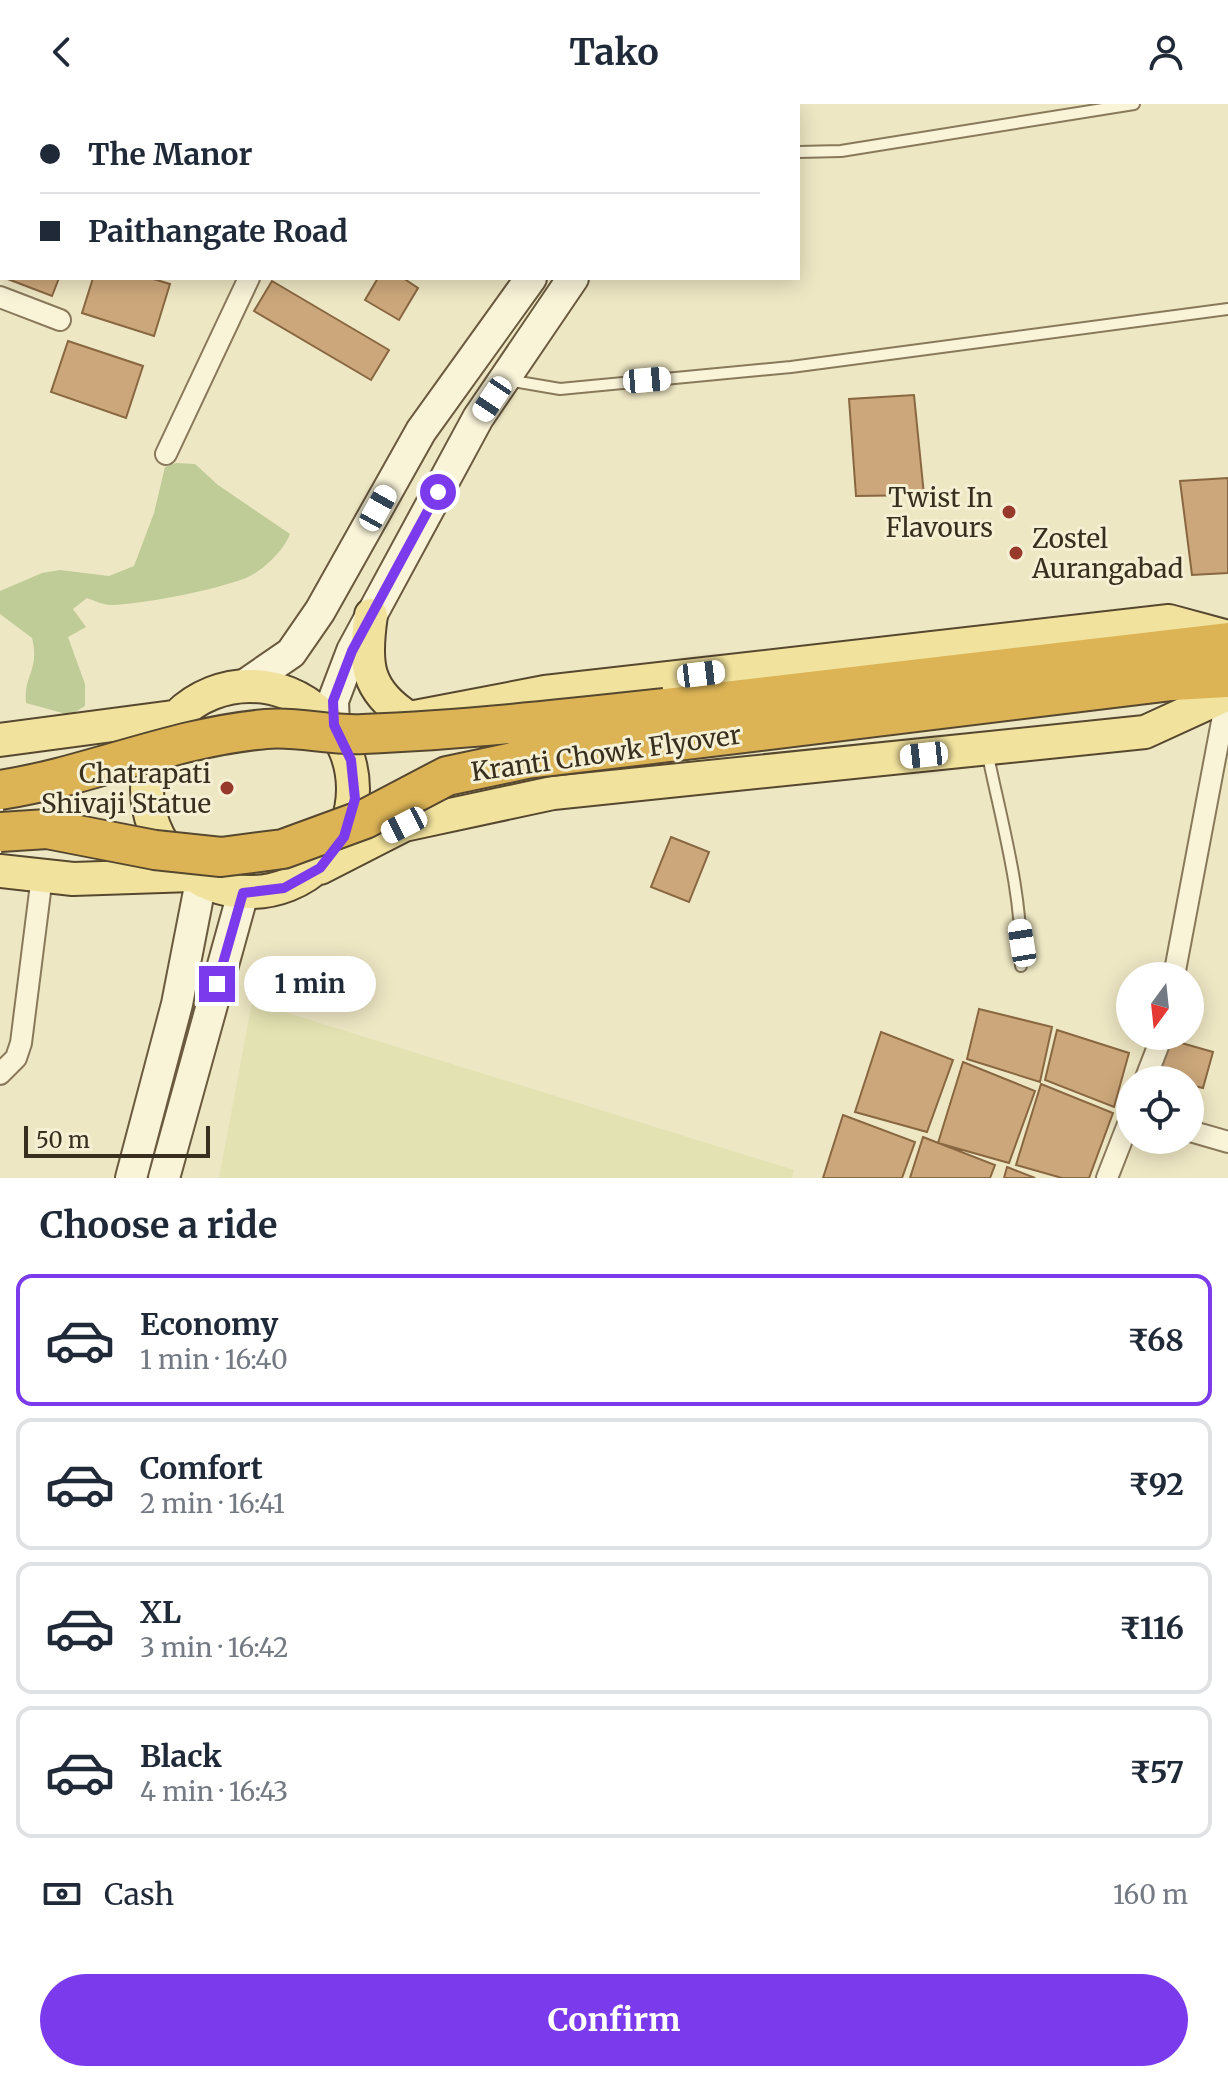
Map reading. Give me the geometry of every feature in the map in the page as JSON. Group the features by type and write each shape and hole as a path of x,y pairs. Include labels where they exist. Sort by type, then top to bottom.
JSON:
{"highway":[{"name":"Kranti Chowk Flyover","path":"0,832 47,829 155,850 221,857 283,849 365,819 447,776 667,725 1228,640"},
{"name":"Kranti Chowk Flyover","path":"0,790 46,783 199,738 269,728 353,735 667,725 1228,678"}],"main road":[{"path":"197,878 171,857 152,824 145,786 153,749 173,717 206,693 246,684 291,653 320,611 421,431 530,280"},
{"path":"320,868 344,837 355,799 351,760 335,728 333,701 352,651 478,418 572,280"},
{"path":"371,615 366,648 367,670 392,708 409,718"},
{"path":"246,684 286,696 335,728 409,718 545,692 1169,621 1228,640"},
{"path":"0,871 73,879 197,878 243,893 284,888 404,825 553,793 1145,732 1228,695"},
{"path":"0,740 173,717"},
{"path":"131,1178 177,1004 197,878"},
{"path":"164,1178 243,893"}],"street":[{"path":"166,454 244,280"},
{"path":"0,297 60,320"},
{"path":"1177,962 1228,695"},
{"path":"0,1074 16,1058 21,1043 42,876"},
{"path":"1204,1135 1228,1142"},
{"path":"1107,1178 1116,1154"}],"lane":[{"path":"800,152 841,151 1134,104"},
{"path":"505,379 560,389 791,367 1228,309"},
{"path":"986,749 1012,879 1022,943 1021,966"}],"green space":[{"path":"176,463 195,464 218,485 290,534 287,540 266,565 233,583 179,596 125,604 108,605 87,598 73,609 86,627 68,637 85,684 85,706 70,715 26,703 34,658 32,638 0,614 0,591 42,573 60,570 109,576 134,566 154,513 165,467"},
{"path":"252,1002 794,1170 792,1178 219,1178"}],"building":[{"path":"10,280 58,280 52,296"},
{"path":"92,280 157,280 170,284 154,336 82,313"},
{"path":"377,280 406,280 418,288 399,320 365,300"},
{"path":"272,281 389,350 371,380 254,311"},
{"path":"68,341 143,366 126,418 51,392"},
{"path":"914,395 924,495 856,496 849,399"},
{"path":"1228,478 1228,573 1192,575 1180,481"},
{"path":"671,837 709,852 689,902 651,887"},
{"path":"979,1009 1052,1027 1040,1082 967,1059"},
{"path":"1057,1030 1129,1053 1125,1066 1116,1066 1114,1107 1045,1080"},
{"path":"881,1032 953,1060 927,1132 855,1112"},
{"path":"1161,1050 1213,1052 1204,1084 1204,1066 1157,1066"},
{"path":"963,1062 1035,1091 1009,1163 938,1143"},
{"path":"1041,1084 1113,1113 1089,1178 1062,1178 1016,1165"},
{"path":"843,1115 915,1142 902,1178 823,1178"},
{"path":"923,1137 995,1165 990,1178 910,1178"},
{"path":"1007,1167 1035,1178 1004,1178"}],"place":[{"name":"Twist In Flavours","path":"1009,512"},
{"name":"Zostel Aurangabad","path":"1016,553"},
{"name":"Chatrapati Shivaji Statue","path":"227,788"}],"route":[{"path":"217,984 243,893 284,888 320,868 344,837 355,799 351,760 334,725 333,701 352,651 438,492"}]}
